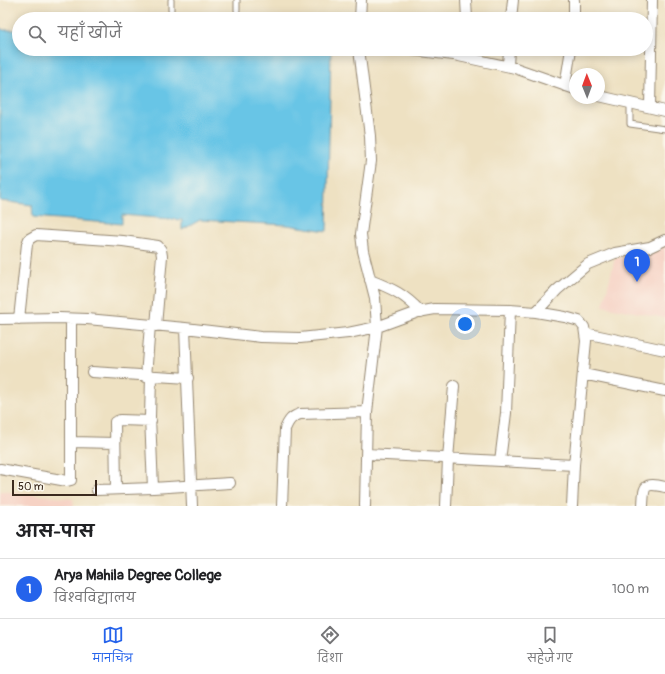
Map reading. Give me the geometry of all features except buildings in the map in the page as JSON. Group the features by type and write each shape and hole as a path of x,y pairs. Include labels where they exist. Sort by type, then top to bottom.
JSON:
{"street":[{"path":"360,12 361,0"},
{"path":"466,0 466,12"},
{"path":"512,12 513,0"},
{"path":"574,0 574,12"},
{"path":"652,0 652,12"},
{"path":"360,56 370,136 371,161 361,234 363,251 375,298 377,326 367,412 365,506"},
{"path":"476,56 529,72 569,88"},
{"path":"508,66 509,56"},
{"path":"571,56 571,68"},
{"path":"650,107 651,56"},
{"path":"605,97 665,111"},
{"path":"19,319 28,239 36,235 123,241 158,246 161,250 162,262 153,325 149,377 153,488"},
{"path":"536,312 557,290 588,264 615,253 650,247 665,240"},
{"path":"370,280 394,289 405,296 421,312"},
{"path":"0,319 71,319 185,328 261,337 300,338 348,333 435,309 510,310 536,312 565,317 579,322 584,327 586,341 574,465 572,506"},
{"path":"500,461 506,413 510,310"},
{"path":"0,469 69,481 71,480 71,319"},
{"path":"185,328 192,506"},
{"path":"585,333 665,350"},
{"path":"92,372 149,377 188,378"},
{"path":"583,374 665,391"},
{"path":"446,506 454,386"},
{"path":"282,506 285,429 289,420 300,414 367,412"},
{"path":"116,489 114,424 116,420 150,420"},
{"path":"72,442 115,443"},
{"path":"366,454 574,465"},
{"path":"96,490 230,483"},
{"path":"643,506 643,490 646,487 650,485 665,487"}],"lane":[{"path":"171,10 172,0"},
{"path":"237,0 237,10"},
{"path":"630,103 630,124 665,129"}],"shaded area":[{"path":"665,246 665,318 603,306 615,258 646,255"},
{"path":"0,491 73,499 74,506 0,506"}],"water":[{"path":"0,27 3,30 12,30 12,56 331,56 327,231 287,225 200,220 182,230 182,220 122,215 122,224 33,217 32,205 0,201"}],"place":[{"name":"Arya Mahila Degree College","path":"637,282"}]}
